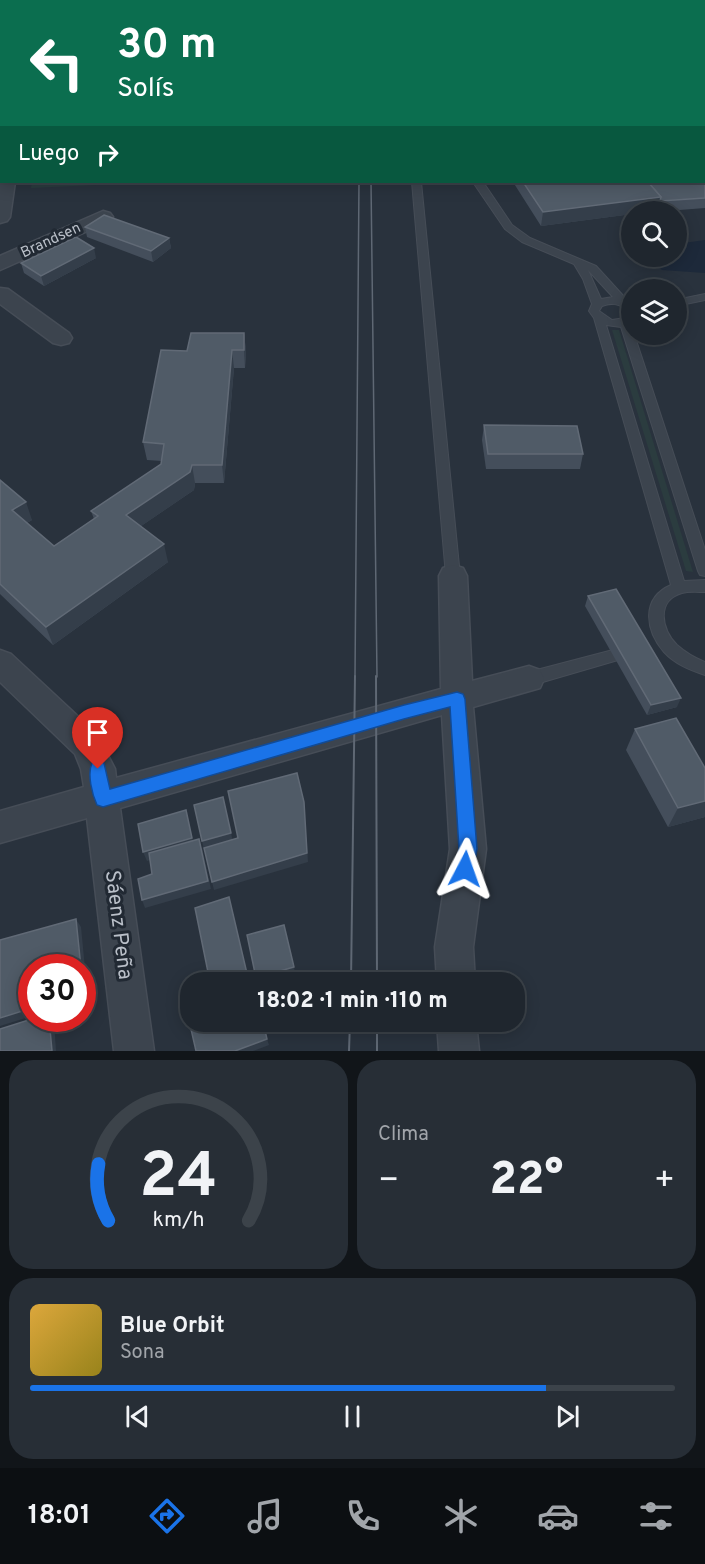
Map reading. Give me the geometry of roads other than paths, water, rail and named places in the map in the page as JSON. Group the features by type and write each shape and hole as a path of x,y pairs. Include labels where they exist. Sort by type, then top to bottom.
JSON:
{"street":[{"path":"0,216 6,183"},
{"name":"Brandsen","path":"0,264 103,217"},
{"path":"0,294 61,338"},
{"path":"453,576 457,699 468,849 454,947 455,972"},
{"name":"Sáenz Peña","path":"0,663 86,744 98,769 134,1051"},
{"path":"0,827 404,712 529,679"},
{"path":"458,1032 459,1051"}],"lane":[{"path":"416,183 453,576"},
{"path":"481,183 508,226 526,240 592,268 621,298"},
{"path":"575,259 588,279 597,303 594,311 599,319 679,588"},
{"path":"687,301 705,297"},
{"path":"597,303 608,300 621,303"},
{"path":"599,319 612,323 621,322"},
{"path":"635,345 705,571"},
{"path":"705,586 679,588 667,594 658,603 655,615 658,644 676,656 705,669"},
{"path":"529,679 613,656"}],"water":[{"path":"705,240 705,273 662,270 658,267 687,267 687,243"}],"tram line":[{"path":"355,677 359,183"},
{"path":"371,183 377,677"},
{"path":"351,972 355,676"},
{"path":"376,676 377,972"},
{"path":"349,1051 350,1032"},
{"path":"377,1032 377,1051"}]}
